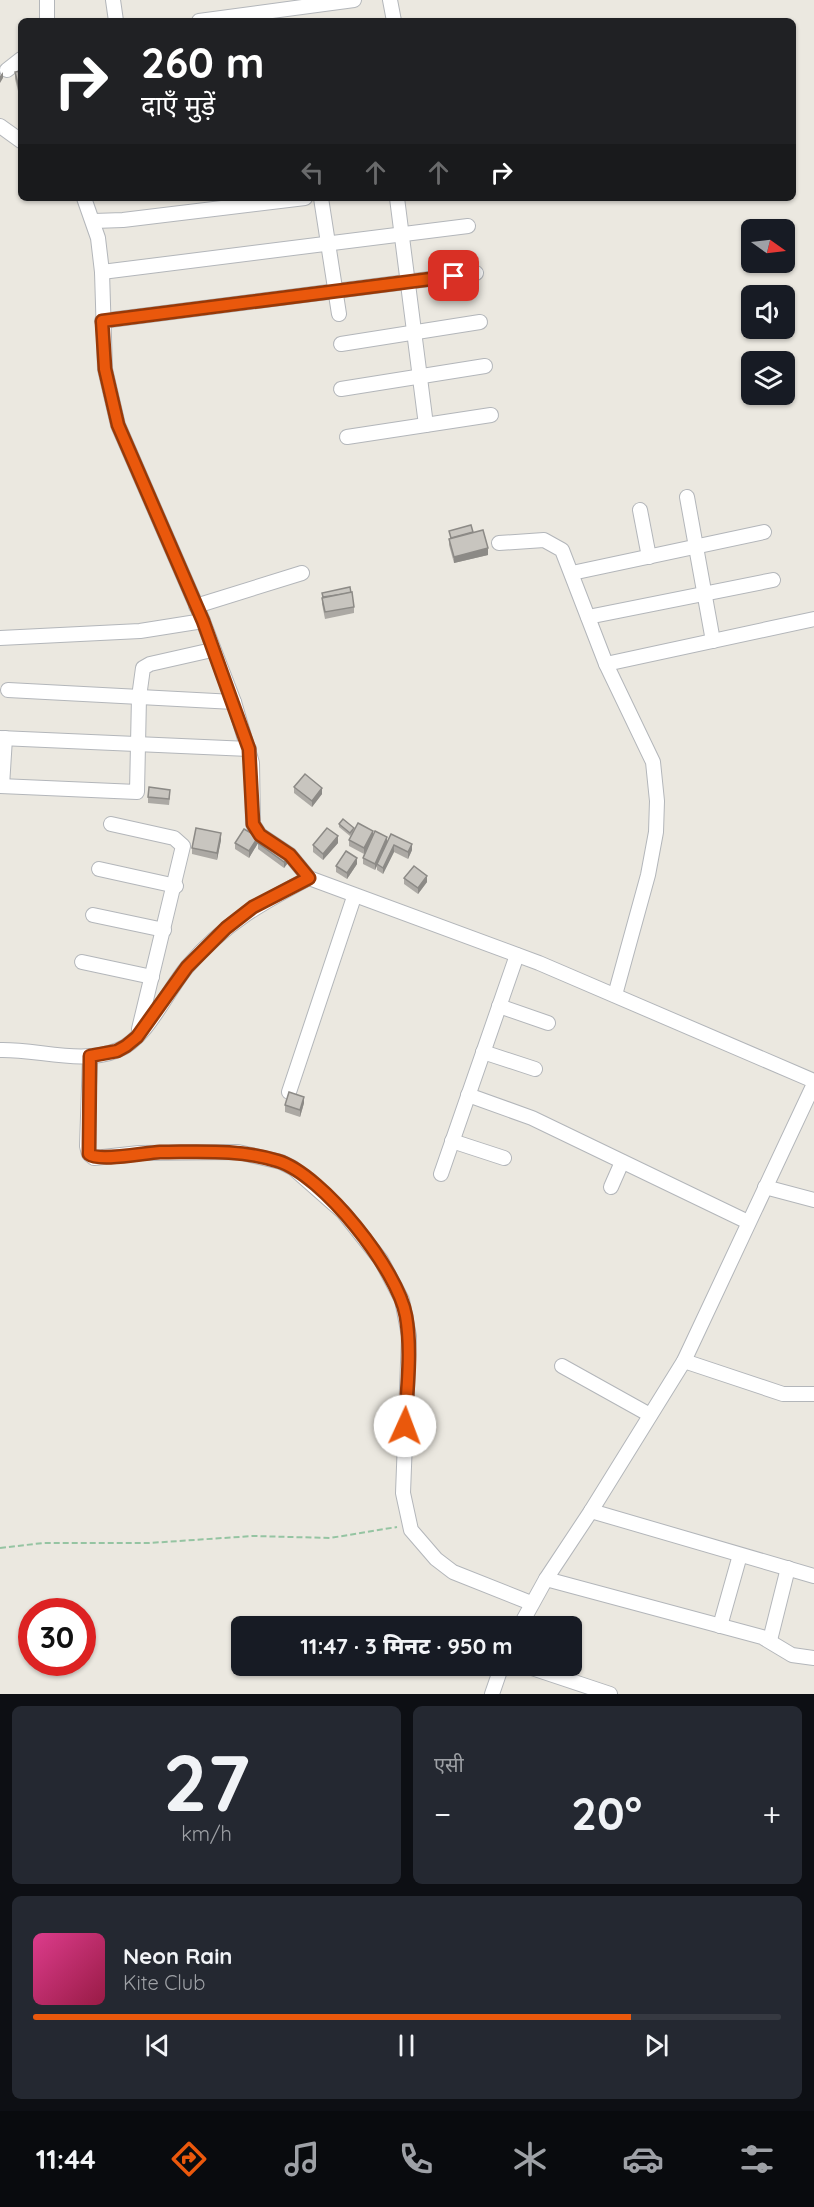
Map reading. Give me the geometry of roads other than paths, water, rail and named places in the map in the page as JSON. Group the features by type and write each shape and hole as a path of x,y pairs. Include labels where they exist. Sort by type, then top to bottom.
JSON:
{"street":[{"path":"47,0 48,18"},
{"path":"113,0 116,18"},
{"path":"224,18 354,0"},
{"path":"390,0 393,18"},
{"path":"7,70 18,61"},
{"path":"0,126 18,139"},
{"path":"85,201 94,220 102,272 105,369 118,425 203,621 212,650 234,702 252,762 252,816 255,829 290,855 309,878 354,897 517,955 615,994 814,1083 684,1361 525,1616"},
{"path":"94,220 129,220 281,201"},
{"path":"321,201 339,314"},
{"path":"397,201 426,425"},
{"path":"102,272 468,226"},
{"path":"102,321 476,273"},
{"path":"341,344 480,322"},
{"path":"340,389 485,366"},
{"path":"346,437 491,415"},
{"path":"687,497 713,641"},
{"path":"640,510 649,557"},
{"path":"572,573 764,532"},
{"path":"500,543 534,539 554,544 562,550 606,664 653,762 657,801 656,832 648,875 615,994"},
{"path":"196,606 302,573"},
{"path":"588,617 773,580"},
{"path":"606,664 814,619"},
{"path":"0,638 140,631 203,621"},
{"path":"212,650 150,664 143,668 139,697 138,744 137,792 1,786 3,738 138,744 249,749"},
{"path":"8,690 234,702"},
{"path":"111,824 180,841 183,853 137,1037"},
{"path":"99,869 176,886"},
{"path":"0,1050 90,1056 117,1051 137,1037 187,967 226,928 253,907 309,878"},
{"path":"289,1092 354,897"},
{"path":"93,915 164,930"},
{"path":"441,1174 517,955"},
{"path":"82,962 152,977"},
{"path":"499,1006 548,1023"},
{"path":"483,1052 534,1070"},
{"path":"90,1056 87,1146 89,1154 94,1158 139,1153 238,1152 281,1162 306,1178 343,1212 381,1260 402,1300 408,1336 403,1493 411,1530 436,1559 453,1572 531,1603"},
{"path":"468,1095 532,1118 748,1222"},
{"path":"452,1141 504,1158"},
{"path":"611,1187 622,1162"},
{"path":"765,1187 814,1200"},
{"path":"684,1361 783,1394 814,1394"},
{"path":"562,1366 650,1416"},
{"path":"591,1511 814,1576"},
{"path":"720,1626 740,1555"},
{"path":"770,1640 788,1568"},
{"path":"546,1579 770,1640 792,1655 814,1658"},
{"path":"492,1694 498,1676"},
{"path":"556,1676 609,1694"}]}
